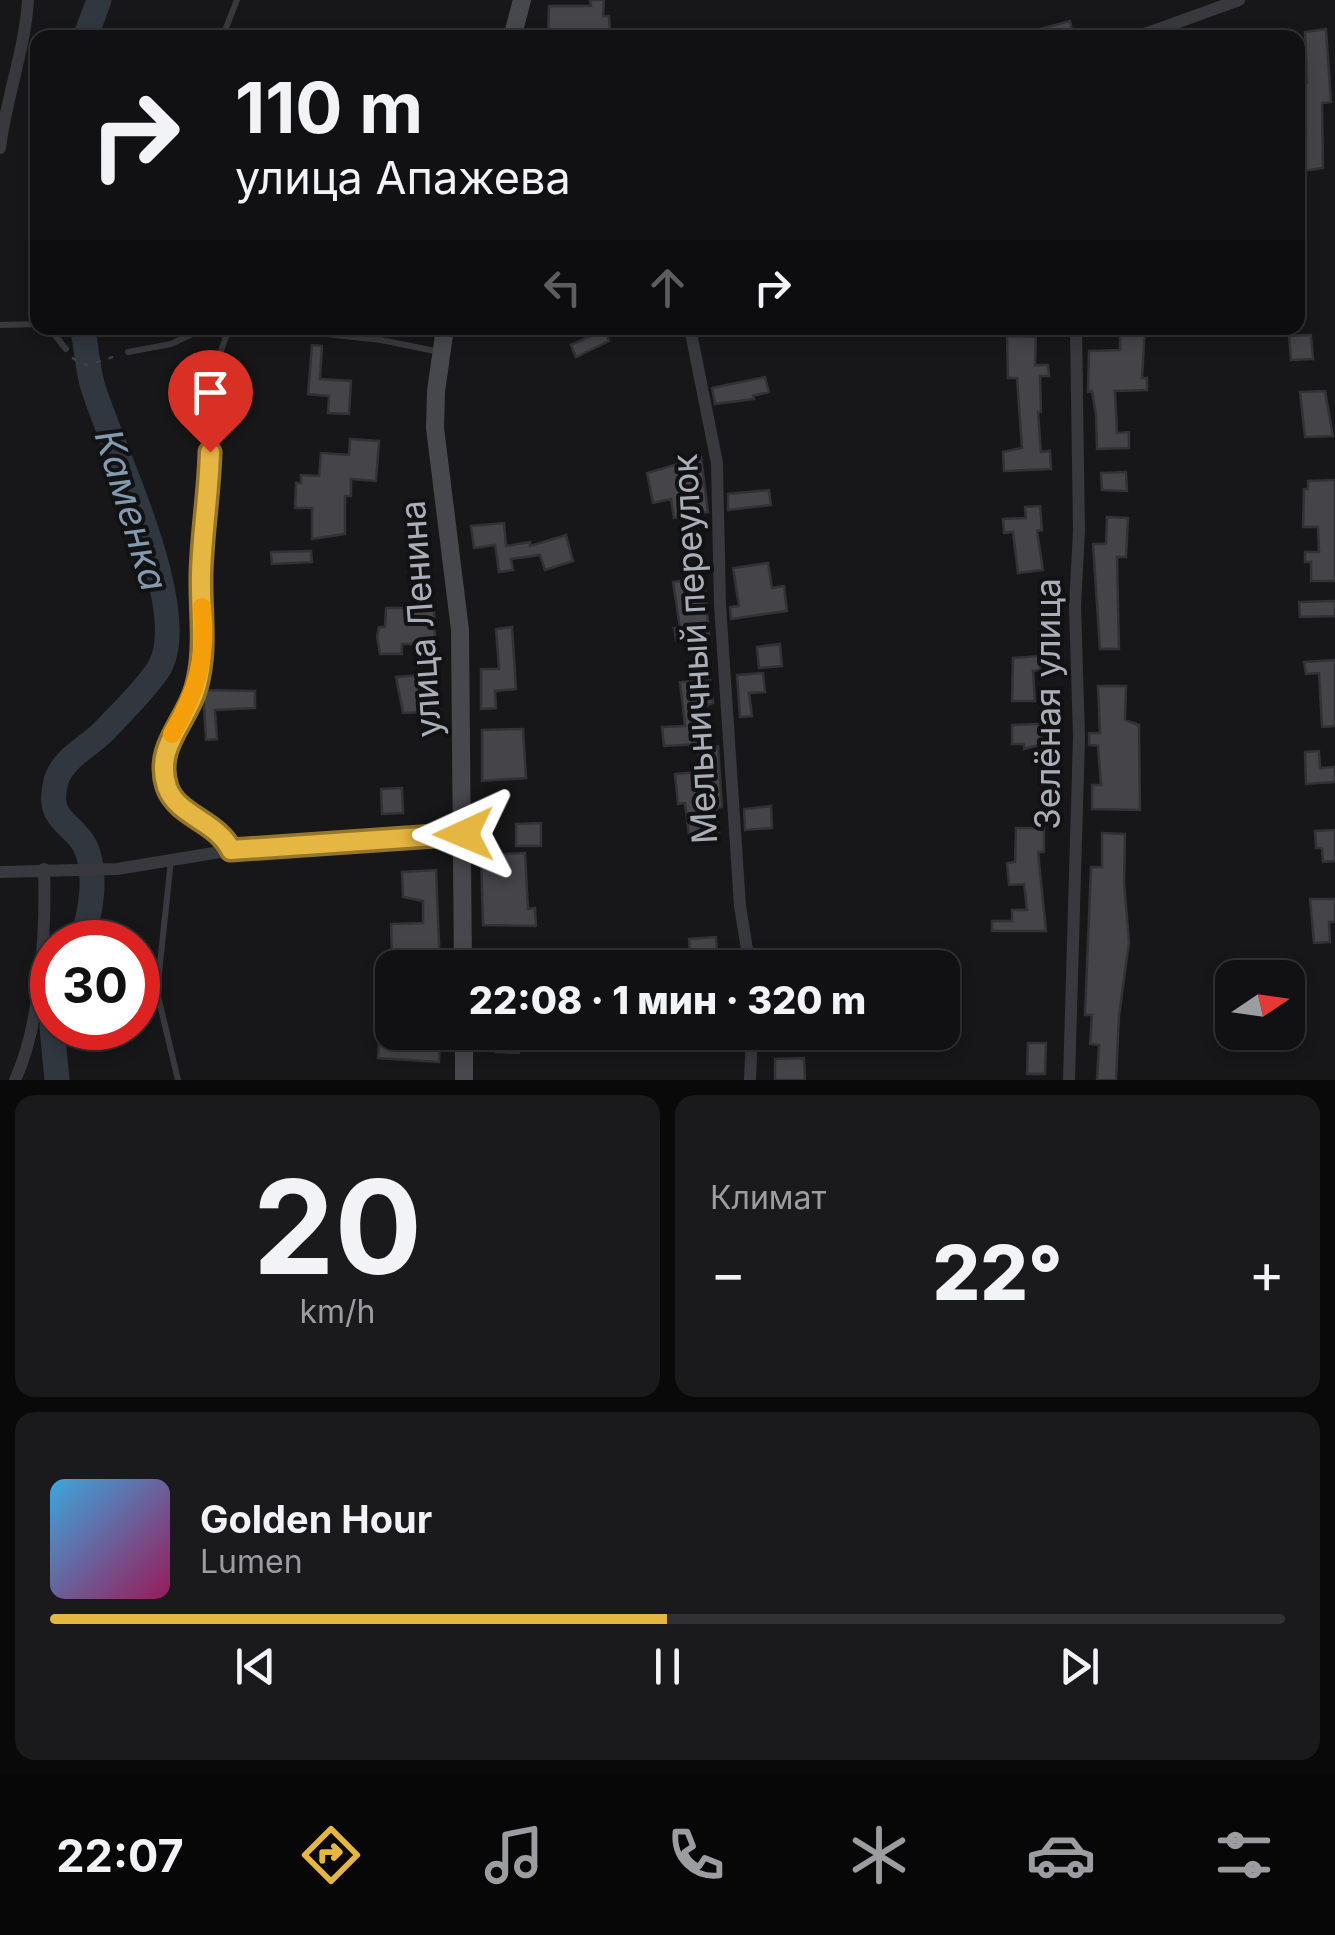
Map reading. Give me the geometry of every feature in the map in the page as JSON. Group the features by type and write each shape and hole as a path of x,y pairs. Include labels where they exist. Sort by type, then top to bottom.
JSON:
{"street":[{"path":"0,148 4,114 24,41 28,0"},
{"path":"514,30 522,0"},
{"path":"1156,30 1239,0"},
{"name":"улица Ленина","path":"444,335 436,428 458,606 463,950"},
{"name":"Мельничный переулок","path":"691,335 717,463 719,594 740,906 747,950"},
{"name":"Зелёная улица","path":"1069,1080 1079,737 1075,605 1079,532 1076,335"},
{"path":"0,872 96,869 231,850 464,834"},
{"path":"14,1080 28,1048 39,974 45,916 44,869"},
{"path":"464,1050 464,1080"},
{"path":"750,1080 751,1050"}],"lane":[{"path":"225,30 237,0"},
{"path":"0,322 30,324"},
{"path":"54,335 66,349"},
{"path":"128,352 158,348 188,335"},
{"path":"226,335 221,351 228,389 212,440 205,509 201,578 204,656 191,702 167,744 164,763 174,800 219,832 231,850"},
{"path":"335,335 441,352"},
{"path":"171,860 158,992 178,1080"}],"path":[{"path":"66,349 76,361 87,365 128,352"}],"building":[{"path":"590,0 604,0 603,16 609,16 610,30 548,30 549,6 591,6"},
{"path":"1070,21 1072,30 1037,30"},
{"path":"1326,29 1331,102 1322,103 1323,168 1305,171 1307,83 1305,32"},
{"path":"593,335 606,335 609,341 576,357 571,345"},
{"path":"1120,335 1145,335 1142,378 1147,378 1147,390 1115,391 1117,433 1129,432 1129,448 1097,449 1096,415 1092,391 1088,392 1089,351 1120,350"},
{"path":"1311,335 1313,359 1291,360 1289,336"},
{"path":"1007,336 1036,337 1035,365 1048,365 1049,376 1040,376 1038,412 1041,452 1050,451 1051,469 1004,471 1003,452 1022,448 1017,378 1008,378"},
{"path":"312,345 322,346 320,379 351,381 349,414 328,413 329,396 308,394"},
{"path":"765,377 769,392 753,396 754,399 715,404 712,388"},
{"path":"1325,391 1333,436 1305,437 1300,392"},
{"path":"350,439 379,441 376,481 351,479 351,496 345,496 345,534 312,539 312,508 295,508 296,483 301,483 301,475 319,476 321,453 349,455"},
{"path":"701,457 708,512 674,518 671,499 653,503 647,473"},
{"path":"1126,472 1127,491 1102,490 1101,473"},
{"path":"1335,480 1335,581 1311,581 1311,562 1305,562 1305,552 1319,552 1318,527 1303,527 1304,489 1308,489 1308,481"},
{"path":"769,490 771,505 728,510 728,494"},
{"path":"1040,506 1042,530 1037,531 1043,570 1018,573 1013,532 1004,533 1003,519 1026,518 1025,507"},
{"path":"1107,517 1128,518 1126,557 1117,557 1119,649 1100,649 1093,544 1106,544"},
{"path":"504,523 506,546 530,542 530,546 566,535 573,561 545,570 540,555 511,559 513,570 499,572 495,545 474,548 471,526"},
{"path":"311,551 312,562 272,564 271,552"},
{"path":"768,563 772,588 784,586 787,611 731,619 730,607 739,606 733,568"},
{"path":"704,577 709,635 676,640 674,628 680,628 673,582"},
{"path":"1335,601 1335,616 1300,617 1299,602"},
{"path":"386,608 434,608 435,644 402,644 402,654 380,654 377,636 379,627 385,627"},
{"path":"512,627 516,689 495,691 496,708 481,709 481,669 499,669 496,629"},
{"path":"780,644 782,666 759,668 757,647"},
{"path":"1039,656 1040,670 1033,671 1035,701 1012,701 1013,658"},
{"path":"1335,660 1335,726 1322,727 1319,673 1306,674 1304,662"},
{"path":"763,673 765,692 749,693 752,716 740,717 737,675"},
{"path":"422,675 424,712 403,713 396,677"},
{"path":"710,679 713,703 699,709 701,744 664,746 662,727 685,726 680,682"},
{"path":"1098,686 1126,686 1125,720 1139,725 1140,810 1092,809 1092,785 1101,785 1098,746 1089,745 1089,733 1100,733"},
{"path":"203,690 255,691 255,708 215,710 217,739 206,740"},
{"path":"1041,724 1042,744 1024,749 1024,744 1012,744 1012,725"},
{"path":"523,729 526,778 482,781 482,730"},
{"path":"718,746 722,807 716,808 719,832 689,835 685,803 678,804 675,774 700,772 698,748"},
{"path":"1319,751 1320,768 1335,767 1335,782 1306,784 1305,752"},
{"path":"402,788 403,813 382,814 381,789"},
{"path":"771,806 772,828 745,830 744,809"},
{"path":"541,823 541,846 516,846 516,824"},
{"path":"1016,828 1044,828 1044,852 1038,852 1046,931 992,931 992,921 1012,921 1012,910 1027,910 1024,884 1009,885 1007,863 1015,862"},
{"path":"1335,830 1335,861 1323,862 1322,848 1316,848 1315,831"},
{"path":"1102,833 1125,834 1129,942 1119,1016 1116,1080 1097,1080 1099,1045 1090,1044 1092,1015 1085,1015 1091,867 1102,867"},
{"path":"525,853 528,909 535,908 536,926 483,925 481,855"},
{"path":"436,870 439,950 392,950 391,924 423,923 423,901 403,897 402,872"},
{"path":"1310,899 1335,899 1335,922 1329,922 1330,942 1314,943"},
{"path":"716,937 717,950 690,950 689,939"},
{"path":"1028,1043 1046,1043 1045,1074 1027,1074"},
{"path":"379,1050 440,1050 439,1062 378,1058"},
{"path":"804,1058 805,1080 775,1080 775,1059"}],"waterway":[{"name":"Каменка","path":"88,30 99,0"},
{"name":"Каменка","path":"83,335 93,387 158,572 166,611 167,644 158,670 146,686 70,760 56,781 57,813 80,838 89,857 92,882 87,920"},
{"name":"Каменка","path":"54,1050 57,1080"}],"slow traffic":[{"path":"172,734 191,702 204,656 202,607"}],"route":[{"path":"210,452 201,578 204,656 191,702 167,744 164,772 170,794 219,832 231,850 464,834"}]}
